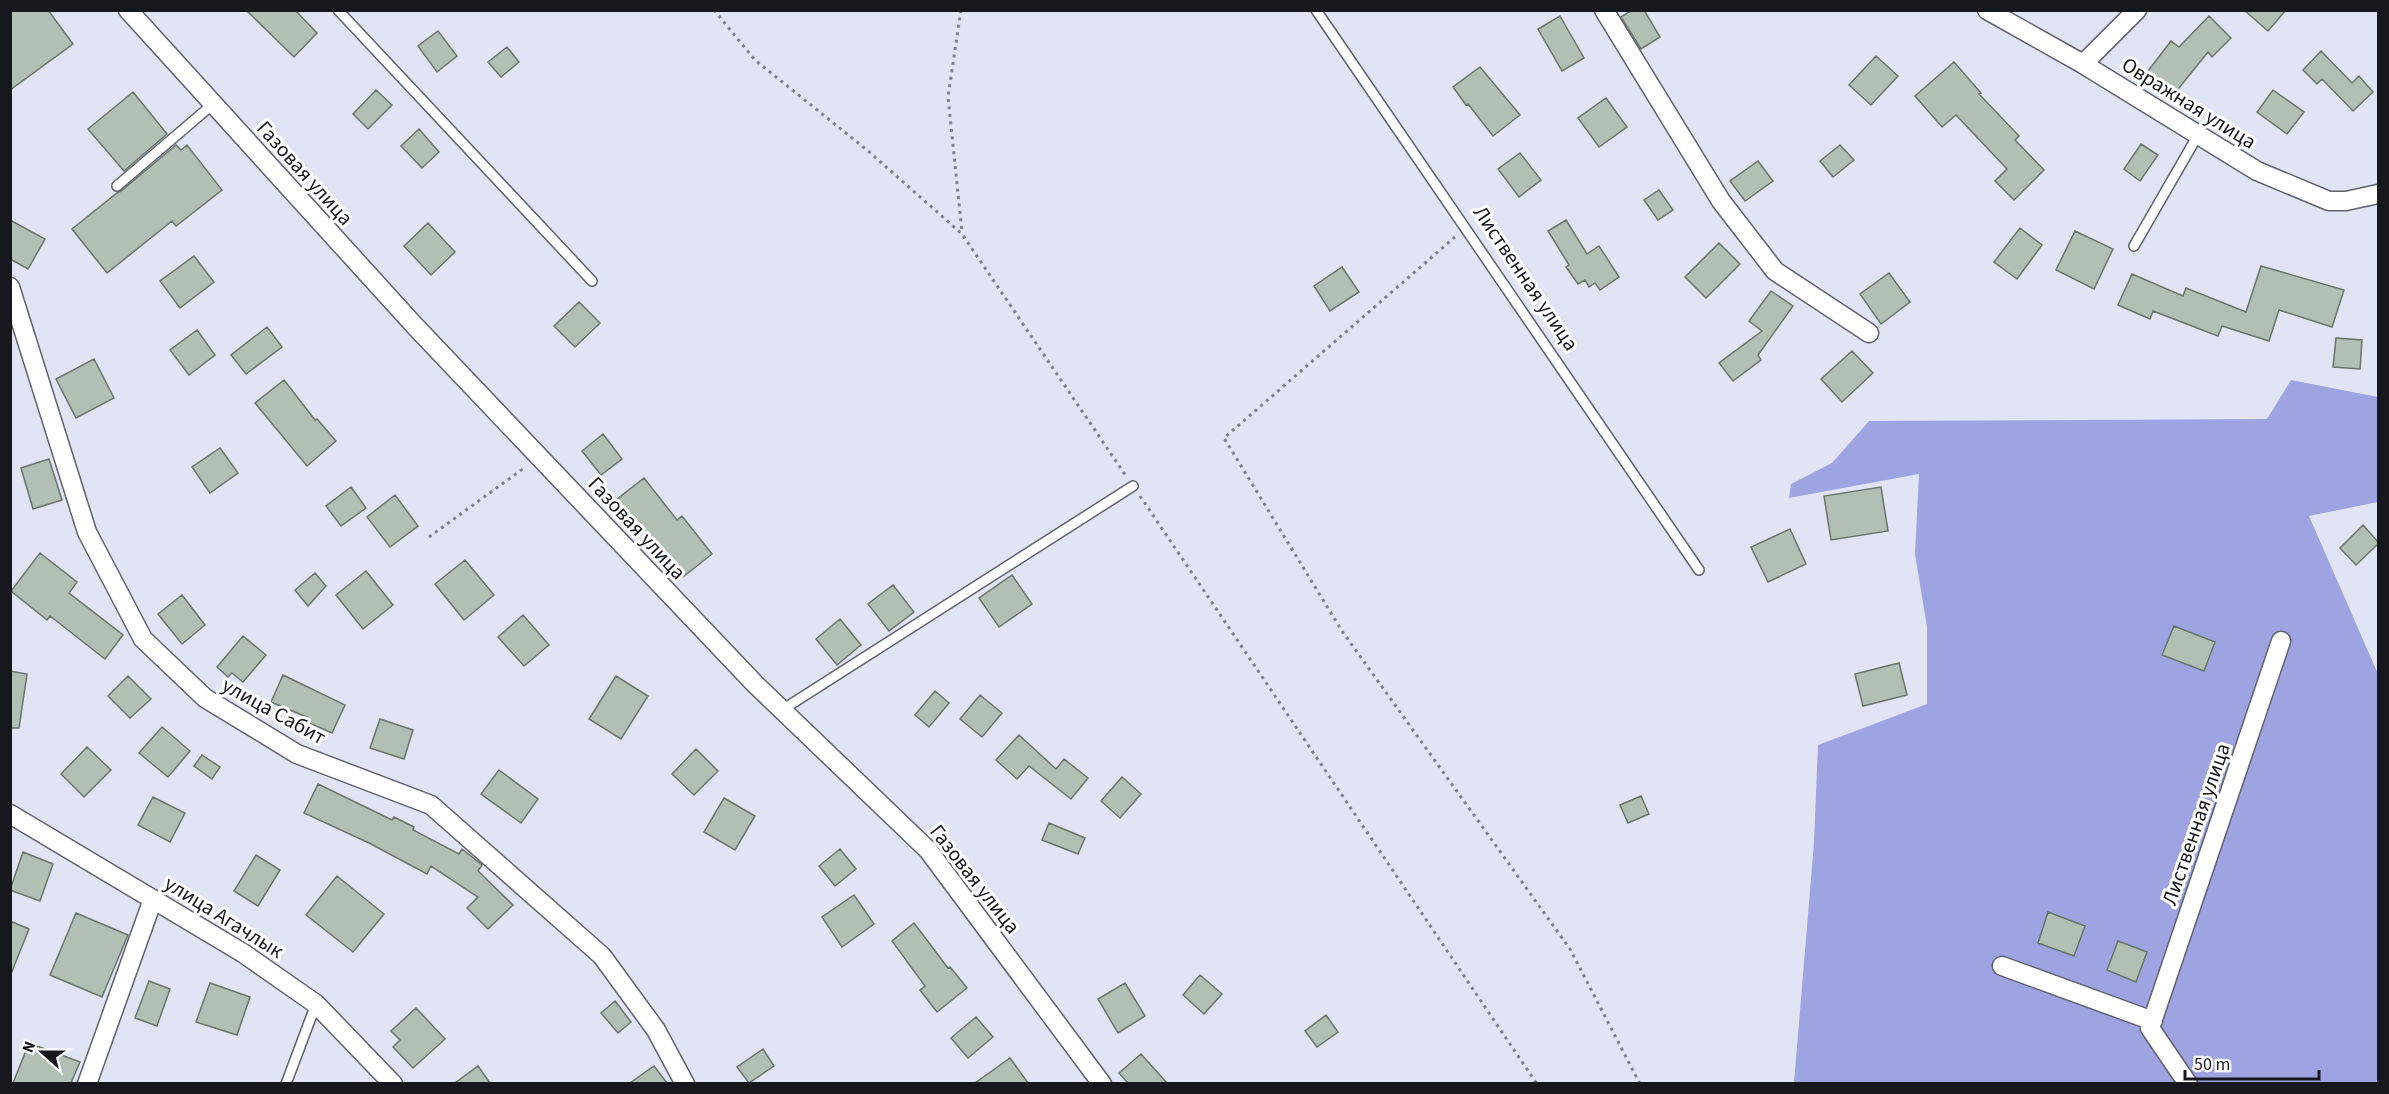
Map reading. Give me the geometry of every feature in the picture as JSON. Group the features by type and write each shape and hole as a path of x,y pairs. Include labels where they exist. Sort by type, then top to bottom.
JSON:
{"street":[{"name":"Газовая улица","path":"128,10 414,325 539,457 782,710 928,850 1102,1083"},
{"path":"1604,10 1721,201 1775,271 1869,333"},
{"name":"Овражная улица","path":"1987,10 2083,64 2257,171 2329,201 2346,201 2379,194"},
{"path":"2083,64 2137,10"},
{"name":"улица Сабит","path":"10,288 87,532 143,639 205,698 297,754 431,805 602,956 656,1030 685,1083"},
{"name":"Лиственная улица","path":"2153,1021 2281,641"},
{"name":"улица Агачлык","path":"10,814 243,953 316,1004 393,1083"},
{"path":"87,1083 153,899"},
{"path":"2002,966 2153,1021 2150,1028 2188,1083"}],"lane":[{"path":"338,10 592,281"},
{"name":"Лиственная улица","path":"1316,10 1699,570"},
{"path":"117,186 213,104"},
{"path":"2134,246 2198,135"},
{"path":"782,710 1133,486"},
{"path":"286,1083 316,1004"}],"path":[{"path":"714,10 755,60 867,150 962,234 1537,1083"},
{"path":"961,10 948,97 962,234"},
{"path":"1464,229 1224,438 1342,631 1570,949 1640,1083"},
{"path":"429,537 539,457"}],"shaded area":[{"path":"2291,380 2378,397 2378,502 2309,516 2378,674 2378,1083 1794,1083 1814,843 1818,745 1927,704 1927,627 1915,554 1919,474 1789,498 1791,484 1832,463 1869,421 2267,419"}],"building":[{"path":"10,10 48,10 73,44 10,90"},
{"path":"246,10 295,10 317,33 294,57"},
{"path":"1632,10 1644,10 1660,37 1641,49 1621,17"},
{"path":"2244,10 2286,10 2268,31"},
{"path":"1560,16 1584,58 1562,71 1538,29"},
{"path":"2209,16 2231,38 2212,57 2208,52 2175,93 2148,71 2171,41 2179,47"},
{"path":"438,31 457,56 437,72 418,46"},
{"path":"507,47 519,62 501,77 488,62"},
{"path":"2321,51 2352,83 2359,76 2373,92 2353,111 2322,79 2317,84 2303,70"},
{"path":"1876,56 1898,76 1871,105 1849,85"},
{"path":"1954,62 1981,93 1979,94 2019,136 2015,140 2044,170 2014,200 1995,181 2007,169 1956,115 1942,127 1915,96"},
{"path":"1480,67 1520,115 1493,136 1453,87"},
{"path":"376,90 392,105 368,129 353,114"},
{"path":"2273,90 2304,112 2287,134 2257,112"},
{"path":"133,92 167,134 124,171 88,129"},
{"path":"1606,98 1627,127 1599,147 1578,118"},
{"path":"419,129 439,152 422,168 401,146"},
{"path":"2141,144 2158,155 2140,181 2124,169"},
{"path":"176,145 181,150 187,145 222,190 176,226 172,221 107,273 72,229"},
{"path":"1840,145 1854,160 1833,177 1820,161"},
{"path":"1520,153 1541,180 1519,197 1498,169"},
{"path":"1758,161 1773,181 1745,201 1730,181"},
{"path":"1659,190 1673,210 1658,220 1644,200"},
{"path":"10,220 45,239 28,269 10,259"},
{"path":"1566,220 1587,254 1599,246 1619,277 1600,290 1595,283 1589,287 1585,280 1578,284 1566,267 1569,265 1548,231"},
{"path":"428,223 455,252 431,275 404,246"},
{"path":"2020,228 2042,245 2017,279 1994,262"},
{"path":"2075,231 2113,249 2094,289 2056,270"},
{"path":"1719,243 1740,264 1706,298 1685,277"},
{"path":"194,256 214,282 180,308 160,281"},
{"path":"2261,266 2344,290 2332,327 2279,310 2269,341 2222,326 2218,336 2153,311 2150,319 2118,305 2132,274 2183,296 2186,288 2246,312"},
{"path":"1342,267 1359,292 1330,311 1314,286"},
{"path":"1889,273 1910,302 1881,324 1860,294"},
{"path":"1771,291 1793,306 1758,355 1761,360 1733,381 1719,363 1762,331 1749,321"},
{"path":"579,302 600,323 575,347 554,326"},
{"path":"267,327 282,347 246,374 231,355"},
{"path":"197,330 215,355 189,375 170,350"},
{"path":"2336,338 2362,340 2360,369 2333,367"},
{"path":"1852,351 1873,373 1842,402 1821,379"},
{"path":"94,359 114,398 76,418 56,379"},
{"path":"284,380 315,420 317,419 336,441 307,466 255,403"},
{"path":"603,434 622,459 601,475 582,451"},
{"path":"220,448 238,473 210,493 192,467"},
{"path":"49,459 62,500 33,509 21,468"},
{"path":"644,478 677,520 682,516 712,554 683,577 639,523 636,526 616,500"},
{"path":"351,487 366,508 341,526 326,506"},
{"path":"1881,487 1888,531 1831,540 1824,496"},
{"path":"395,495 418,526 390,547 367,517"},
{"path":"2363,525 2379,543 2356,565 2340,548"},
{"path":"1790,529 1806,564 1768,582 1751,547"},
{"path":"40,553 77,582 69,593 123,635 105,659 50,616 47,620 11,591"},
{"path":"465,560 494,595 464,620 435,584"},
{"path":"366,571 393,605 363,629 336,595"},
{"path":"315,573 326,586 308,606 295,590"},
{"path":"1012,575 1032,604 999,627 979,598"},
{"path":"893,585 914,612 889,631 868,604"},
{"path":"182,595 205,625 182,644 158,614"},
{"path":"523,615 549,645 524,666 498,637"},
{"path":"840,619 861,645 837,665 816,639"},
{"path":"2174,626 2215,642 2204,671 2162,655"},
{"path":"243,636 266,655 243,682 232,673 228,677 217,667"},
{"path":"1899,663 1907,695 1863,706 1855,674"},
{"path":"10,671 27,674 19,728 10,728"},
{"path":"283,675 345,705 332,733 307,722 309,718 271,702"},
{"path":"128,676 151,699 130,718 108,696"},
{"path":"616,676 648,696 621,739 589,719"},
{"path":"935,691 949,703 929,727 915,715"},
{"path":"980,695 1002,713 982,737 960,719"},
{"path":"380,719 413,730 404,759 370,748"},
{"path":"162,727 190,751 168,777 139,753"},
{"path":"1019,735 1056,769 1064,759 1088,778 1071,799 1029,766 1017,779 996,760"},
{"path":"87,747 111,770 84,797 61,774"},
{"path":"696,749 718,771 694,795 672,774"},
{"path":"202,755 220,767 212,779 194,766"},
{"path":"499,770 538,799 521,823 481,794"},
{"path":"1122,777 1141,794 1120,818 1101,801"},
{"path":"318,784 392,820 394,817 414,827 413,830 459,854 462,849 482,865 478,871 513,905 488,929 467,908 478,897 431,866 427,874 369,843 304,813"},
{"path":"1641,796 1649,814 1628,823 1620,805"},
{"path":"153,797 185,813 170,842 138,825"},
{"path":"724,798 755,816 735,850 704,832"},
{"path":"1049,823 1085,838 1078,854 1042,840"},
{"path":"840,849 856,869 835,886 819,866"},
{"path":"23,852 53,864 40,901 10,890"},
{"path":"256,855 280,870 258,906 234,891"},
{"path":"337,876 384,914 353,952 306,915"},
{"path":"854,895 874,924 842,947 822,917"},
{"path":"2048,912 2085,926 2074,956 2038,943"},
{"path":"76,913 128,935 102,997 50,975"},
{"path":"10,921 29,929 11,974 10,974"},
{"path":"914,923 948,968 950,967 967,988 937,1012 920,990 925,986 892,941"},
{"path":"2118,941 2147,952 2136,982 2107,970"},
{"path":"1200,975 1222,994 1204,1014 1183,995"},
{"path":"149,981 170,989 157,1026 135,1018"},
{"path":"210,983 250,997 237,1035 196,1022"},
{"path":"1125,983 1145,1016 1118,1033 1098,999"},
{"path":"615,1001 631,1022 618,1033 601,1013"},
{"path":"416,1008 445,1039 413,1068 393,1047 400,1040 391,1031"},
{"path":"1326,1015 1338,1032 1317,1047 1305,1031"},
{"path":"976,1017 993,1037 968,1058 951,1038"},
{"path":"29,1043 80,1062 71,1083 13,1083"},
{"path":"763,1049 774,1066 749,1083 737,1067"},
{"path":"1141,1054 1167,1083 1128,1083 1119,1073"},
{"path":"1010,1058 1028,1083 975,1083"},
{"path":"478,1066 490,1083 455,1083"},
{"path":"654,1066 667,1083 630,1083"}]}
